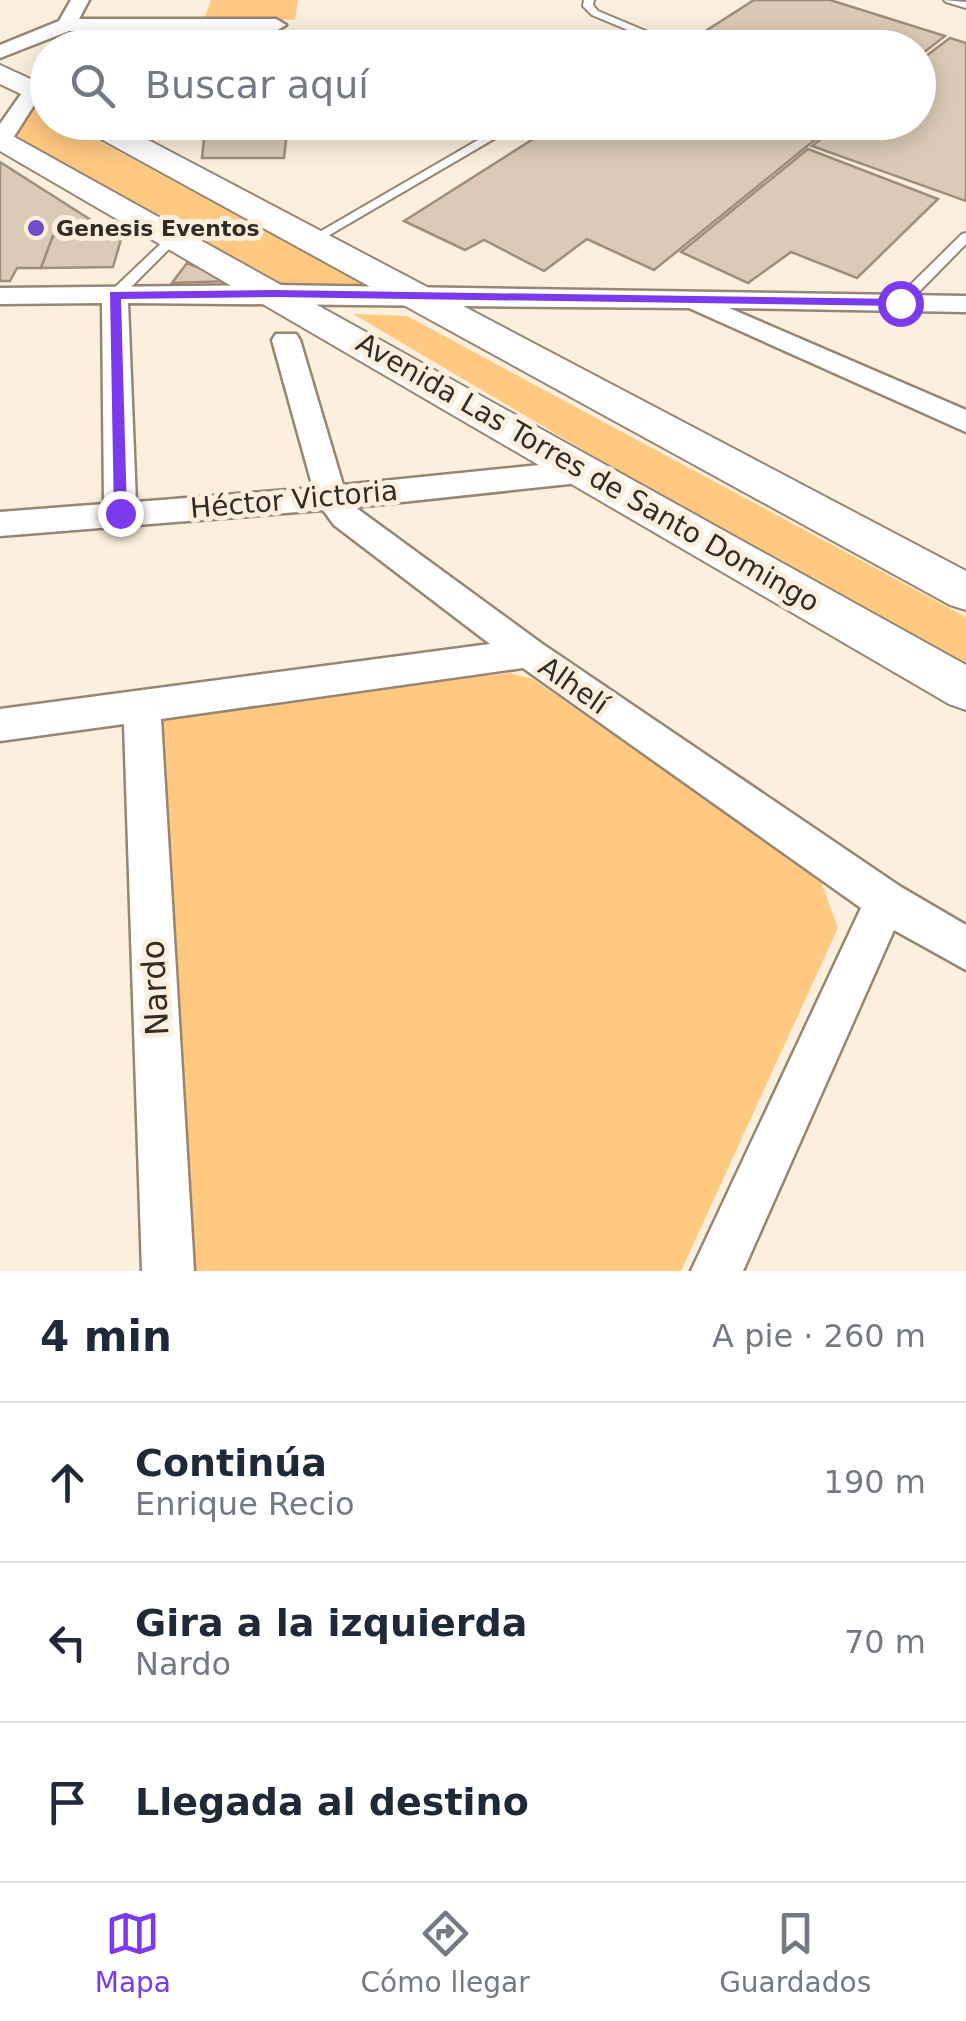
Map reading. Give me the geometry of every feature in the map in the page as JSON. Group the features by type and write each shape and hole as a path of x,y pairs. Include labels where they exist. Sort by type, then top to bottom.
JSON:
{"street":[{"path":"66,26 80,0"},
{"path":"189,24 198,0"},
{"path":"56,30 66,26 276,25"},
{"path":"0,52 30,40"},
{"path":"0,73 30,90"},
{"path":"0,139 30,106"},
{"name":"Avenida Las Torres de Santo Domingo","path":"0,139 966,689"},
{"path":"124,140 966,592"},
{"path":"0,296 275,293 966,304"},
{"path":"115,295 120,513"},
{"path":"686,300 966,422"},
{"name":"Alhelí","path":"286,340 331,498 336,508 360,530 528,653 886,902 966,949"},
{"name":"Héctor Victoria","path":"0,524 331,498 588,471"},
{"path":"0,725 528,653"},
{"name":"Nardo","path":"142,706 168,1271"},
{"path":"717,1271 886,902"}],"lane":[{"path":"590,0 588,6 595,13 635,30"},
{"path":"949,0 966,5"},
{"path":"310,241 487,140"},
{"path":"115,295 174,237"},
{"path":"900,303 966,238"}],"shaded area":[{"path":"211,0 298,0 295,20 205,17"},
{"path":"27,102 30,140 97,140 374,288 276,285 6,136"},
{"path":"353,314 407,316 966,617 966,676"},
{"path":"510,673 533,679 820,879 838,928 681,1271 180,1271 148,734 174,713"}],"building":[{"path":"754,0 830,0 926,30 707,30"},
{"path":"950,38 966,43 966,201 812,146 820,140 936,140 936,48"},
{"path":"204,140 286,140 284,158 202,158"},
{"path":"532,140 815,140 654,270 587,239 544,271 484,240 465,250 404,221"},
{"path":"808,149 938,199 857,278 791,252 748,283 681,252"},
{"name":"Genesis Eventos","path":"0,162 91,220 53,236 41,268 17,268 10,281 0,281"},
{"path":"53,236 122,236 113,267 41,268"},
{"path":"187,263 232,281 172,283"}],"place":[{"name":"Genesis Eventos","path":"36,228"}],"route":[{"path":"120,513 115,295 275,293 900,303"}]}
